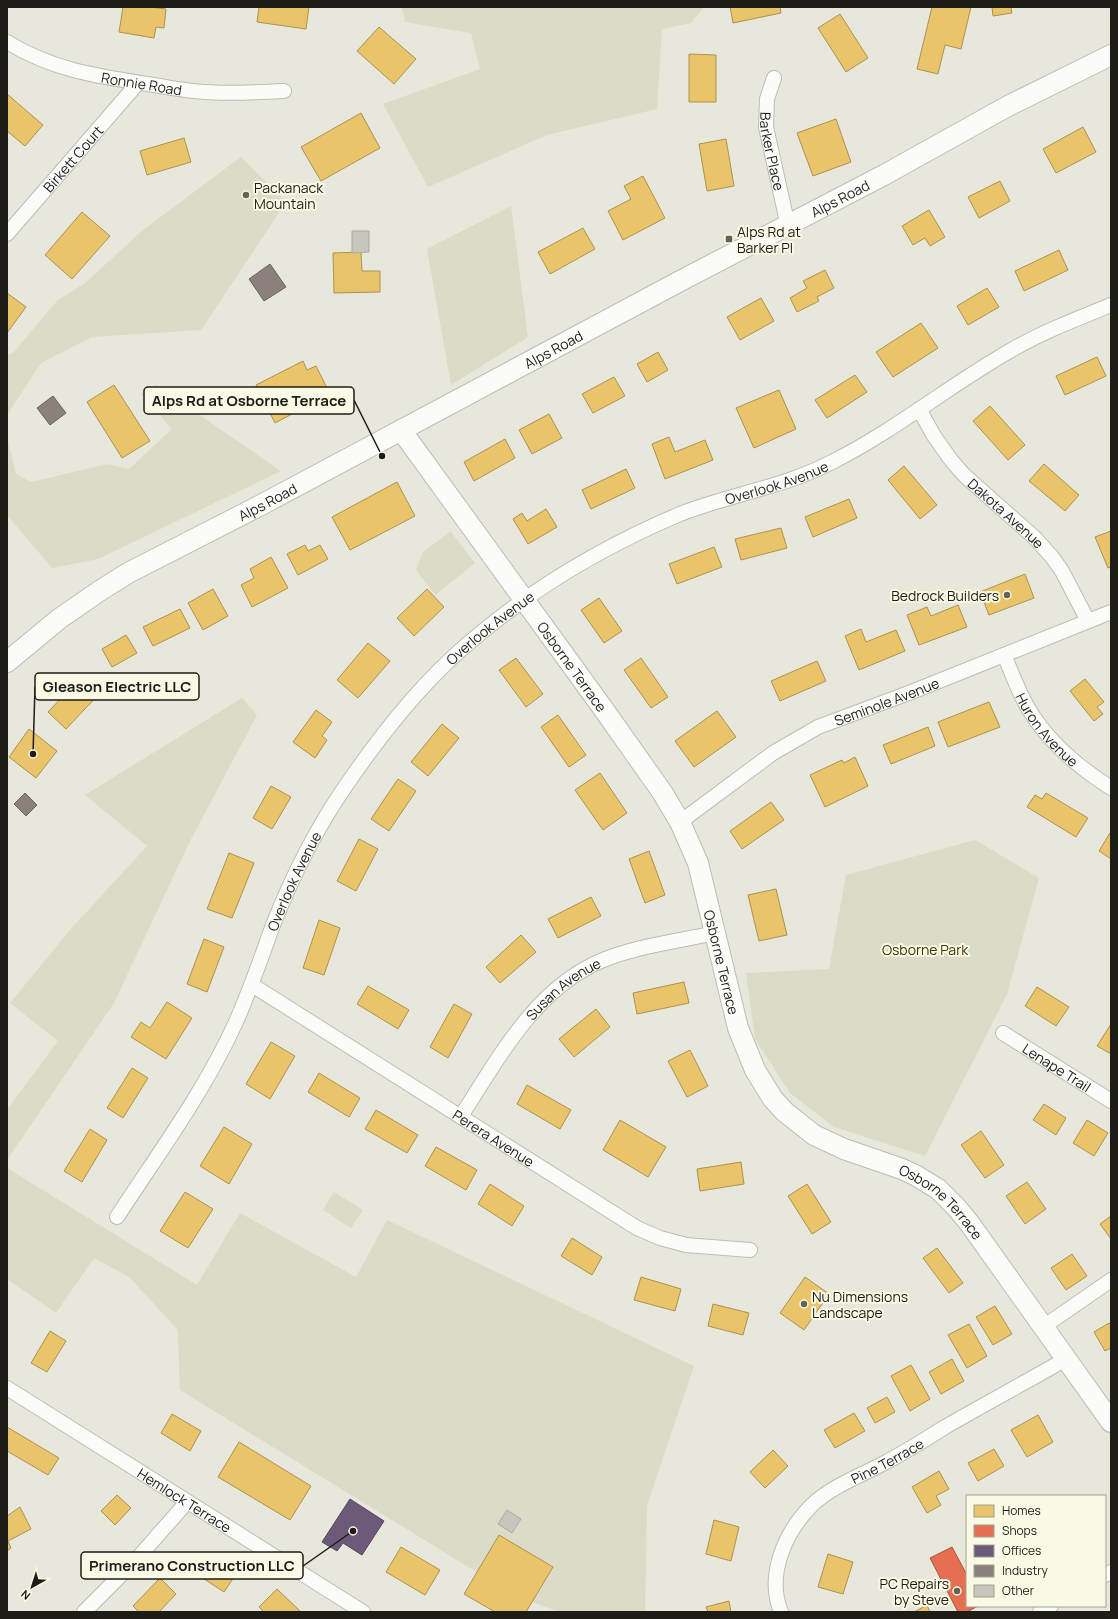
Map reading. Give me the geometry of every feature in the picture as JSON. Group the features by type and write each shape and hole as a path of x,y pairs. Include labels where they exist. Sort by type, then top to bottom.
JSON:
{"main road":[{"name":"Alps Road","path":"7,662 59,620 128,573 261,505 788,226 1008,106 1111,55"},
{"name":"Osborne Terrace","path":"401,430 662,792 680,822 698,863 738,1028 746,1051 755,1070 773,1099 785,1112 814,1135 844,1149 902,1169 938,1189 957,1208 970,1224 1111,1422"}],"street":[{"name":"Ronnie Road","path":"7,42 20,50 50,64 81,73 138,83 205,92 284,91"},
{"name":"Barker Place","path":"774,78 767,99 766,127 788,226"},
{"name":"Birkett Court","path":"7,234 138,83"},
{"name":"Overlook Avenue","path":"117,1217 211,1070 233,1028 252,985 274,922 294,878 320,828 342,791 370,750 402,711 450,660 491,624 524,599 552,580 596,554 640,531 693,510 731,497 768,488 807,474 832,462 864,445 1014,349 1070,322 1111,305"},
{"name":"Dakota Avenue","path":"919,409 934,436 964,475 1035,538 1052,557 1062,571 1088,621"},
{"name":"Seminole Avenue","path":"680,822 773,753 818,727 914,691 1111,612"},
{"name":"Huron Avenue","path":"1004,655 1029,709 1047,734 1061,750 1084,770 1111,788"},
{"name":"Susan Avenue","path":"461,1116 523,1023 540,1003 560,986 597,963 625,953 715,933"},
{"name":"Perera Avenue","path":"252,985 637,1228 660,1238 686,1245 750,1250"},
{"name":"Lenape Trail","path":"1003,1033 1111,1101"},
{"path":"1043,1327 1111,1280"},
{"name":"Pine Terrace","path":"781,1612 776,1590 776,1572 781,1554 788,1536 799,1520 813,1505 828,1493 889,1461 945,1427 1066,1359"},
{"name":"Hemlock Terrace","path":"7,1388 359,1611"},
{"path":"84,1612 130,1565 187,1502"},
{"path":"1040,1612 1049,1607"}],"green space":[{"path":"402,7 704,7 691,23 662,29 657,109 547,135 428,187 383,104 480,69 471,33 405,22"},
{"path":"241,157 286,202 201,330 92,337 41,363 7,415 7,355 13,353 57,301 85,283 143,230"},
{"path":"511,206 528,337 451,385 427,249"},
{"path":"156,385 281,471 98,559 52,568 7,515 7,436 16,474 31,482 107,464 129,469 172,429 141,394"},
{"path":"450,531 475,563 435,595 416,570 423,552"},
{"path":"242,698 257,715 189,843 114,1003 7,1160 7,1110 58,1041 10,1003 70,930 147,846 85,795"},
{"name":"Osborne Park","path":"975,840 1039,878 1007,994 925,1156 834,1127 790,1093 755,1039 746,973 829,969 846,875"},
{"path":"7,1168 197,1285 240,1213 356,1277 387,1220 694,1366 647,1505 645,1612 559,1612 514,1595 180,1390 178,1330 129,1277 94,1258 56,1313 7,1279"},
{"path":"334,1192 363,1210 351,1228 323,1210"}],"building: Homes":[{"path":"123,7 151,7 166,9 164,28 156,27 154,38 119,32"},
{"path":"259,7 309,7 306,29 257,22"},
{"path":"730,7 780,7 781,13 733,23"},
{"path":"932,7 971,7 961,49 945,45 938,74 917,69"},
{"path":"992,7 1011,7 1012,13 993,16"},
{"path":"840,14 868,58 846,72 818,28"},
{"path":"379,27 416,59 394,84 357,51"},
{"path":"689,54 716,55 716,102 689,102"},
{"path":"7,94 43,125 25,146 7,131"},
{"path":"361,113 380,148 321,181 301,147"},
{"path":"836,119 851,162 813,176 797,133"},
{"path":"1083,127 1096,152 1056,173 1043,149"},
{"path":"184,138 191,162 147,175 140,151"},
{"path":"726,139 734,186 707,191 699,144"},
{"path":"643,176 665,218 623,240 608,211 631,199 624,186"},
{"path":"1000,181 1010,201 979,218 968,197"},
{"path":"929,210 945,237 930,246 925,238 913,245 902,226"},
{"path":"82,212 110,236 72,279 45,255"},
{"path":"583,228 595,249 550,274 538,252"},
{"path":"1059,250 1068,270 1024,291 1015,271"},
{"path":"361,252 362,271 380,271 380,292 334,293 333,253"},
{"path":"825,270 834,288 817,297 819,301 797,312 790,298 807,288 803,281"},
{"path":"987,288 999,307 968,325 957,306"},
{"path":"7,293 26,307 7,333"},
{"path":"761,298 774,321 740,340 727,317"},
{"path":"921,323 938,348 893,377 876,352"},
{"path":"658,352 668,370 647,382 637,364"},
{"path":"1097,357 1106,376 1065,395 1056,376"},
{"path":"303,361 307,370 316,366 330,394 275,423 256,385"},
{"path":"855,375 867,392 827,418 815,400"},
{"path":"614,377 625,396 593,413 582,394"},
{"path":"114,385 150,441 122,458 87,402"},
{"path":"779,390 796,429 754,448 736,408"},
{"path":"990,406 1025,445 1008,460 973,421"},
{"path":"549,414 562,438 532,454 519,430"},
{"path":"669,437 675,452 705,440 713,460 665,479 652,444"},
{"path":"505,439 515,458 474,481 464,462"},
{"path":"1044,464 1079,495 1065,511 1029,481"},
{"path":"904,466 937,505 920,519 888,480"},
{"path":"626,469 635,488 591,509 582,490"},
{"path":"397,482 415,516 350,550 332,517"},
{"path":"849,499 857,518 813,537 805,517"},
{"path":"546,509 557,527 528,544 513,519 522,513 527,521"},
{"path":"781,528 787,548 741,560 735,539"},
{"path":"1111,531 1111,567 1108,568 1095,537"},
{"path":"305,545 308,551 320,545 328,559 298,575 287,554"},
{"path":"714,547 722,567 677,584 669,564"},
{"path":"271,557 288,588 252,607 241,585 254,578 250,569"},
{"name":"Bedrock Builders","path":"1025,574 1034,598 989,615 980,592"},
{"path":"213,589 228,616 203,630 188,603"},
{"path":"427,589 444,607 414,636 397,618"},
{"path":"599,598 622,631 604,643 581,610"},
{"path":"958,605 967,627 919,645 907,615 927,607 931,616"},
{"path":"180,609 190,628 153,646 143,627"},
{"path":"861,629 866,642 896,630 905,651 859,670 845,636"},
{"path":"126,635 137,653 112,667 102,649"},
{"path":"368,643 390,661 358,698 337,680"},
{"path":"516,658 543,694 526,707 499,670"},
{"path":"641,658 668,697 651,708 624,670"},
{"path":"817,661 826,681 780,701 771,681"},
{"path":"82,676 100,693 66,729 48,712"},
{"path":"1085,679 1104,702 1097,707 1103,714 1094,721 1070,691"},
{"path":"989,702 1000,727 948,747 938,722"},
{"path":"316,710 332,722 322,736 327,740 315,758 293,742"},
{"path":"717,711 736,737 694,767 675,741"},
{"path":"558,715 586,755 569,767 541,727"},
{"path":"442,724 459,738 428,776 411,762"},
{"path":"928,727 935,746 891,764 883,745"},
{"path":"29,729 57,751 36,778 9,757"},
{"path":"855,757 868,786 825,807 810,775 842,760 844,763"},
{"path":"600,773 627,813 603,830 575,790"},
{"path":"398,779 416,791 389,831 371,819"},
{"path":"271,786 291,797 272,829 253,818"},
{"path":"1046,793 1088,818 1076,837 1027,807 1035,795 1042,799"},
{"path":"771,802 784,820 742,849 730,831"},
{"path":"1111,833 1111,859 1099,851"},
{"path":"359,839 378,849 356,891 337,881"},
{"path":"649,851 665,895 645,903 629,859"},
{"path":"229,853 254,863 232,918 207,909"},
{"path":"776,889 787,935 759,941 748,895"},
{"path":"591,897 601,916 558,938 548,919"},
{"path":"319,920 340,928 324,975 303,968"},
{"path":"521,935 536,952 500,983 486,967"},
{"path":"204,939 224,947 207,992 187,984"},
{"path":"684,982 689,1003 637,1014 633,993"},
{"path":"368,986 409,1010 398,1029 357,1004"},
{"path":"1037,987 1069,1007 1056,1026 1025,1006"},
{"path":"167,1002 192,1018 166,1059 131,1037 141,1022 150,1028"},
{"path":"454,1004 472,1014 448,1058 430,1047"},
{"path":"596,1009 610,1027 574,1057 559,1039"},
{"path":"1111,1024 1111,1054 1097,1046"},
{"path":"271,1042 295,1056 270,1099 246,1084"},
{"path":"690,1050 708,1086 687,1097 668,1061"},
{"path":"132,1068 148,1078 123,1118 107,1108"},
{"path":"319,1073 360,1098 349,1117 308,1092"},
{"path":"527,1085 571,1110 560,1129 517,1104"},
{"path":"1044,1104 1066,1118 1056,1135 1033,1120"},
{"path":"376,1110 418,1135 407,1153 365,1129"},
{"path":"620,1120 666,1147 648,1177 603,1150"},
{"path":"1087,1120 1108,1133 1094,1156 1073,1143"},
{"path":"224,1127 252,1144 229,1184 200,1166"},
{"path":"90,1129 107,1140 82,1182 64,1171"},
{"path":"981,1131 1004,1165 985,1178 961,1145"},
{"path":"436,1147 477,1170 466,1190 425,1166"},
{"path":"741,1162 744,1184 700,1191 697,1169"},
{"path":"1027,1182 1046,1209 1025,1224 1006,1196"},
{"path":"490,1184 524,1206 512,1226 478,1204"},
{"path":"807,1184 831,1222 812,1234 788,1196"},
{"path":"185,1192 213,1209 188,1248 160,1231"},
{"path":"1111,1216 1111,1239 1100,1224"},
{"path":"572,1238 602,1257 592,1275 561,1256"},
{"path":"937,1248 963,1283 949,1293 923,1258"},
{"path":"1072,1254 1087,1276 1066,1290 1051,1268"},
{"path":"641,1277 681,1289 675,1311 634,1300"},
{"name":"Nu Dimensions Landscape","path":"805,1277 829,1294 804,1330 780,1313"},
{"path":"713,1304 749,1313 743,1335 708,1326"},
{"path":"995,1306 1012,1334 993,1345 976,1317"},
{"path":"1109,1323 1111,1326 1111,1348 1105,1351 1094,1332"},
{"path":"969,1324 987,1356 967,1368 948,1335"},
{"path":"50,1331 66,1341 47,1372 31,1363"},
{"path":"952,1359 964,1381 941,1394 929,1372"},
{"path":"911,1365 930,1399 910,1411 891,1376"},
{"path":"887,1397 895,1412 875,1423 867,1408"},
{"path":"854,1413 865,1431 835,1448 824,1430"},
{"path":"172,1414 201,1431 190,1451 161,1433"},
{"path":"1038,1415 1053,1442 1027,1457 1011,1430"},
{"path":"7,1427 59,1458 48,1475 7,1451"},
{"path":"239,1442 311,1486 290,1520 218,1477"},
{"path":"994,1449 1004,1466 978,1481 968,1463"},
{"path":"773,1450 788,1466 765,1488 750,1472"},
{"path":"939,1471 949,1489 936,1496 941,1505 927,1513 912,1487"},
{"path":"117,1495 131,1508 115,1525 101,1511"},
{"path":"20,1507 31,1529 8,1541 11,1548 7,1551 7,1516"},
{"path":"714,1520 739,1527 731,1561 706,1554"},
{"path":"499,1535 553,1567 526,1612 495,1612 464,1594"},
{"path":"401,1547 440,1570 425,1595 386,1572"},
{"path":"828,1554 853,1562 843,1594 818,1587"},
{"path":"206,1555 236,1574 224,1592 195,1573"},
{"path":"160,1578 176,1594 159,1612 139,1612 133,1606"},
{"path":"277,1589 301,1612 264,1612 259,1607"},
{"path":"729,1601 731,1612 708,1612 706,1607"},
{"path":"927,1605 930,1612 914,1612"}],"building: Shops":[{"name":"PC Repairs by Steve","path":"952,1547 966,1573 966,1607 976,1607 967,1612 958,1612 930,1558"}],"building: Offices":[{"path":"350,1499 384,1521 362,1555 343,1543 337,1551 322,1542"}],"building: Industry":[{"path":"270,264 286,287 264,301 249,279"},
{"path":"53,396 66,413 50,425 37,408"},
{"path":"25,793 37,805 26,816 14,804"}],"building: Other":[{"path":"352,231 369,231 369,252 352,253"},
{"path":"507,1510 521,1519 512,1533 498,1524"}],"place":[{"name":"Packanack Mountain","path":"246,195"},
{"name":"Alps Rd at Barker Pl","path":"729,239"},
{"name":"Alps Rd at Osborne Terrace","path":"382,456"},
{"name":"Bedrock Builders","path":"1007,595"},
{"name":"Gleason Electric LLC","path":"33,754"},
{"name":"Nu Dimensions Landscape","path":"804,1304"},
{"name":"Primerano Construction LLC","path":"353,1531"},
{"name":"PC Repairs by Steve","path":"957,1591"}]}
